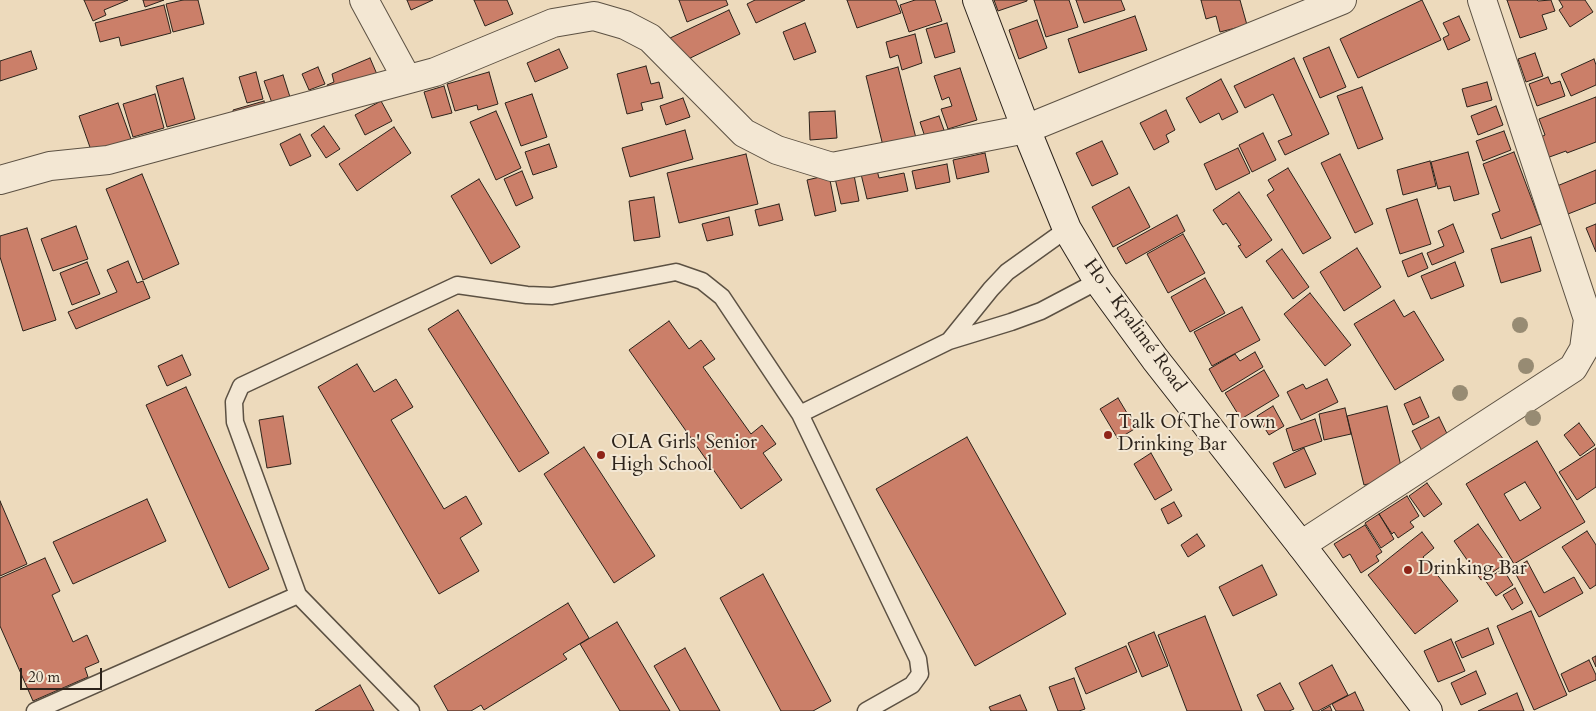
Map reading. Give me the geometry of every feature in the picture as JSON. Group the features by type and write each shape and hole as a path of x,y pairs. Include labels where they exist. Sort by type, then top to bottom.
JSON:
{"street":[{"path":"364,0 407,79"},
{"name":"Ho - Kpalimé Road","path":"977,0 1026,130 1067,228 1098,281 1155,359 1428,711"},
{"path":"0,180 50,166 108,160 435,72 552,23 594,16 625,25 650,38 744,133 777,150 832,167 1026,130 1342,0"},
{"path":"1301,545 1573,368 1584,349 1588,320 1482,0"}],"lane":[{"path":"949,341 1007,272 1067,228"},
{"path":"411,711 298,595 234,422 234,402 241,386 457,285 527,295 552,296 676,272 702,281 722,297 800,414 918,659 920,674 912,685 866,711"},
{"path":"800,414 949,341 1041,311 1098,281"},
{"path":"34,711 298,595"}],"building":[{"path":"84,0 128,0 104,10 106,15 93,21"},
{"path":"143,0 164,0 145,7"},
{"path":"183,0 198,0 204,24 173,32 166,4"},
{"path":"407,0 433,0 411,10"},
{"path":"474,0 507,0 513,14 485,26"},
{"path":"679,0 726,0 728,5 687,22"},
{"path":"755,0 805,0 756,23 747,4"},
{"path":"847,0 896,0 901,13 857,28"},
{"path":"915,0 935,0 942,21 909,32 900,5"},
{"path":"994,0 1027,0 1027,1 998,11"},
{"path":"1034,0 1069,0 1078,27 1046,37"},
{"path":"1076,0 1121,0 1125,10 1084,23"},
{"path":"1201,0 1240,0 1247,25 1220,32 1216,16 1206,19"},
{"path":"1422,0 1441,40 1358,78 1340,39"},
{"path":"1507,0 1551,0 1555,11 1542,15 1547,29 1520,38"},
{"path":"1559,0 1585,0 1593,12 1570,27 1559,10 1563,7"},
{"path":"164,5 171,33 121,46 119,37 100,42 95,23"},
{"path":"729,10 740,34 680,63 668,39"},
{"path":"1135,16 1147,50 1079,73 1068,39"},
{"path":"1459,16 1470,40 1448,50 1443,38 1449,35 1443,23"},
{"path":"1037,20 1047,48 1019,59 1009,30"},
{"path":"805,23 816,52 794,60 783,32"},
{"path":"947,23 955,52 935,58 926,29"},
{"path":"915,34 922,63 902,70 898,55 890,58 886,42"},
{"path":"1329,47 1346,87 1320,98 1303,58"},
{"path":"559,49 568,68 535,82 527,63"},
{"path":"31,51 37,69 0,81 0,61"},
{"path":"1535,53 1543,76 1526,82 1518,59"},
{"path":"370,58 379,79 333,99 327,85 334,82 332,74"},
{"path":"1294,58 1329,134 1285,155 1278,141 1292,135 1273,94 1245,108 1234,86"},
{"path":"1594,59 1596,65 1596,85 1571,96 1561,74"},
{"path":"646,66 651,84 659,82 663,98 641,103 643,110 627,114 617,74"},
{"path":"318,67 325,84 309,90 302,74"},
{"path":"898,67 917,142 884,150 866,76"},
{"path":"960,68 977,120 948,129 941,109 952,106 949,97 942,100 934,76"},
{"path":"256,72 263,99 247,103 239,77"},
{"path":"489,72 498,104 478,110 477,105 455,111 447,84"},
{"path":"283,75 290,97 272,103 264,81"},
{"path":"1548,77 1551,84 1560,81 1565,96 1537,106 1529,84"},
{"path":"183,78 195,119 167,127 156,86"},
{"path":"1221,79 1238,112 1222,120 1219,113 1200,123 1186,98"},
{"path":"1487,82 1492,100 1467,107 1462,89"},
{"path":"444,86 452,113 432,118 424,92"},
{"path":"1362,87 1383,139 1358,149 1337,96"},
{"path":"155,94 164,128 133,137 123,104"},
{"path":"532,94 547,137 521,146 505,103"},
{"path":"1596,97 1596,142 1544,159 1537,139 1545,135 1539,119"},
{"path":"683,98 690,117 666,125 660,106"},
{"path":"264,101 267,114 236,123 233,110"},
{"path":"381,101 392,121 365,135 355,115"},
{"path":"118,103 131,139 92,153 79,116"},
{"path":"1496,106 1503,125 1478,135 1471,116"},
{"path":"1166,110 1175,130 1166,135 1169,142 1154,150 1140,123"},
{"path":"496,111 521,168 496,180 470,122"},
{"path":"835,111 837,138 810,140 809,112"},
{"path":"939,116 944,130 925,137 920,122"},
{"path":"324,126 340,149 326,158 311,135"},
{"path":"394,127 411,153 357,191 339,164"},
{"path":"685,130 693,159 630,177 622,148"},
{"path":"1504,131 1511,150 1483,161 1476,141"},
{"path":"1263,133 1276,160 1252,172 1239,145"},
{"path":"300,134 311,156 290,166 280,144"},
{"path":"1102,141 1118,174 1092,186 1076,153"},
{"path":"549,144 557,167 533,175 525,152"},
{"path":"1238,148 1250,173 1216,190 1204,164"},
{"path":"1468,152 1479,194 1454,201 1450,186 1438,189 1431,162"},
{"path":"1514,152 1541,224 1501,239 1492,214 1500,211 1483,164"},
{"path":"985,153 989,172 957,179 953,160"},
{"path":"746,154 758,204 679,223 667,173"},
{"path":"1340,154 1373,224 1355,233 1321,163"},
{"path":"1430,161 1436,186 1403,195 1397,170"},
{"path":"947,164 950,182 916,189 912,171"},
{"path":"1288,168 1331,238 1303,254 1267,195 1274,190 1268,180"},
{"path":"853,170 859,201 841,204 834,174"},
{"path":"877,170 879,178 904,173 908,191 867,199 861,174"},
{"path":"1596,170 1596,203 1568,214 1557,186"},
{"path":"522,171 533,198 516,206 504,179"},
{"path":"142,174 179,264 143,280 106,189"},
{"path":"829,175 836,211 815,216 807,180"},
{"path":"479,179 520,247 491,264 451,196"},
{"path":"1129,187 1150,227 1113,247 1092,207"},
{"path":"1239,192 1272,240 1246,258 1238,246 1241,245 1226,223 1223,225 1213,210"},
{"path":"654,197 660,237 634,241 629,201"},
{"path":"1417,199 1431,244 1400,254 1386,209"},
{"path":"779,204 783,220 759,226 755,210"},
{"path":"1177,215 1185,231 1126,264 1117,248"},
{"path":"729,217 733,235 707,241 702,224"},
{"path":"1453,224 1464,252 1432,265 1427,253 1444,246 1438,231"},
{"path":"1596,224 1596,252 1586,228"},
{"path":"76,226 88,259 53,271 41,239"},
{"path":"27,228 56,320 23,331 0,257 0,236"},
{"path":"1183,234 1205,273 1168,293 1147,254"},
{"path":"1531,237 1541,271 1501,283 1491,249"},
{"path":"1357,248 1381,287 1344,311 1320,272"},
{"path":"1282,249 1309,287 1293,299 1266,261"},
{"path":"1422,253 1428,268 1408,277 1402,261"},
{"path":"128,261 137,283 143,281 150,298 76,329 68,312 117,292 107,270"},
{"path":"87,262 100,294 72,305 60,273"},
{"path":"1455,262 1464,286 1431,299 1421,276"},
{"path":"1205,278 1225,313 1190,332 1171,297"},
{"path":"1310,293 1351,345 1325,366 1284,314"},
{"path":"1394,300 1404,317 1414,311 1444,360 1395,390 1354,324"},
{"path":"1242,307 1260,340 1212,366 1194,332"},
{"path":"458,310 549,453 519,472 428,329"},
{"path":"669,321 689,349 701,340 715,359 703,367 751,434 762,425 776,444 763,453 782,480 741,509 629,350"},
{"path":"1255,352 1263,367 1222,392 1209,369 1235,354 1240,361"},
{"path":"182,355 191,375 167,386 158,366"},
{"path":"357,364 374,392 396,379 413,407 391,420 444,509 466,496 482,524 460,538 479,571 439,594 318,387"},
{"path":"1264,370 1279,396 1241,419 1225,393"},
{"path":"1327,379 1338,402 1301,420 1287,392 1303,384 1306,389"},
{"path":"186,387 269,569 229,588 146,405"},
{"path":"1420,397 1429,417 1413,425 1404,404"},
{"path":"1118,398 1136,428 1118,439 1100,409"},
{"path":"1273,406 1284,426 1269,435 1257,416"},
{"path":"1387,406 1403,475 1364,485 1347,416"},
{"path":"1345,408 1351,434 1324,440 1319,414"},
{"path":"283,416 291,464 267,468 259,420"},
{"path":"1439,417 1452,444 1425,457 1412,431"},
{"path":"1315,419 1322,441 1293,451 1286,429"},
{"path":"1579,423 1595,445 1580,456 1564,435"},
{"path":"967,437 1066,614 975,666 876,489"},
{"path":"1537,441 1585,522 1514,564 1466,484","holes":["1525,482 1541,508 1520,521 1504,494"]},
{"path":"584,447 655,556 614,583 544,474"},
{"path":"1304,448 1316,474 1285,488 1273,463"},
{"path":"1596,448 1596,487 1577,500 1559,472"},
{"path":"1151,453 1172,490 1155,500 1134,464"},
{"path":"1427,483 1442,504 1424,517 1409,496"},
{"path":"1407,496 1419,516 1410,522 1414,527 1398,538 1394,532 1392,534 1379,514"},
{"path":"147,499 166,541 73,584 53,542"},
{"path":"0,501 27,564 0,576"},
{"path":"1174,502 1182,516 1168,524 1161,509"},
{"path":"1379,514 1394,539 1381,548 1365,523"},
{"path":"1478,524 1506,563 1481,580 1454,541"},
{"path":"1365,525 1382,552 1376,556 1379,561 1361,573 1350,554 1343,558 1334,544"},
{"path":"1587,531 1596,545 1596,585 1590,589 1562,547"},
{"path":"1422,532 1434,548 1423,557 1458,601 1415,634 1368,575"},
{"path":"1197,534 1205,546 1188,557 1181,545"},
{"path":"45,558 60,591 52,595 73,642 87,635 99,662 85,668 88,677 33,701 0,626 0,578"},
{"path":"1527,561 1544,593 1574,577 1583,593 1539,617 1513,569"},
{"path":"1262,565 1277,595 1233,616 1219,587"},
{"path":"1503,569 1513,585 1496,596 1485,580"},
{"path":"763,574 831,701 813,711 781,711 720,598"},
{"path":"1515,588 1523,603 1512,610 1503,595"},
{"path":"568,603 589,638 563,654 567,659 484,710 481,705 471,711 448,711 434,686"},
{"path":"1531,611 1567,695 1534,710 1497,626"},
{"path":"1205,616 1242,711 1187,711 1158,635"},
{"path":"617,622 670,711 620,711 580,644"},
{"path":"1488,628 1494,644 1462,658 1455,642"},
{"path":"1154,632 1168,666 1142,677 1128,643"},
{"path":"1451,639 1465,671 1438,682 1424,651"},
{"path":"1126,646 1137,672 1086,694 1075,668"},
{"path":"685,648 720,711 680,711 654,666"},
{"path":"1596,656 1596,667 1592,658"},
{"path":"1589,660 1596,675 1596,680 1569,692 1561,674"},
{"path":"1332,665 1348,695 1318,711 1313,711 1299,683"},
{"path":"1476,671 1486,694 1461,705 1451,683"},
{"path":"1074,678 1085,709 1079,711 1058,711 1049,687"},
{"path":"1280,683 1294,709 1289,711 1265,711 1257,695"},
{"path":"360,685 374,711 315,711"},
{"path":"1355,692 1364,711 1336,711 1332,704"},
{"path":"1517,693 1524,711 1478,711"},
{"path":"1020,695 1027,711 991,711 989,707"},
{"path":"1330,706 1332,711 1321,711"}],"place":[{"name":"Talk Of The Town Drinking Bar","path":"1108,435"},
{"name":"OLA Girls' Senior High School","path":"601,455"},
{"name":"Drinking Bar","path":"1408,570"}]}
